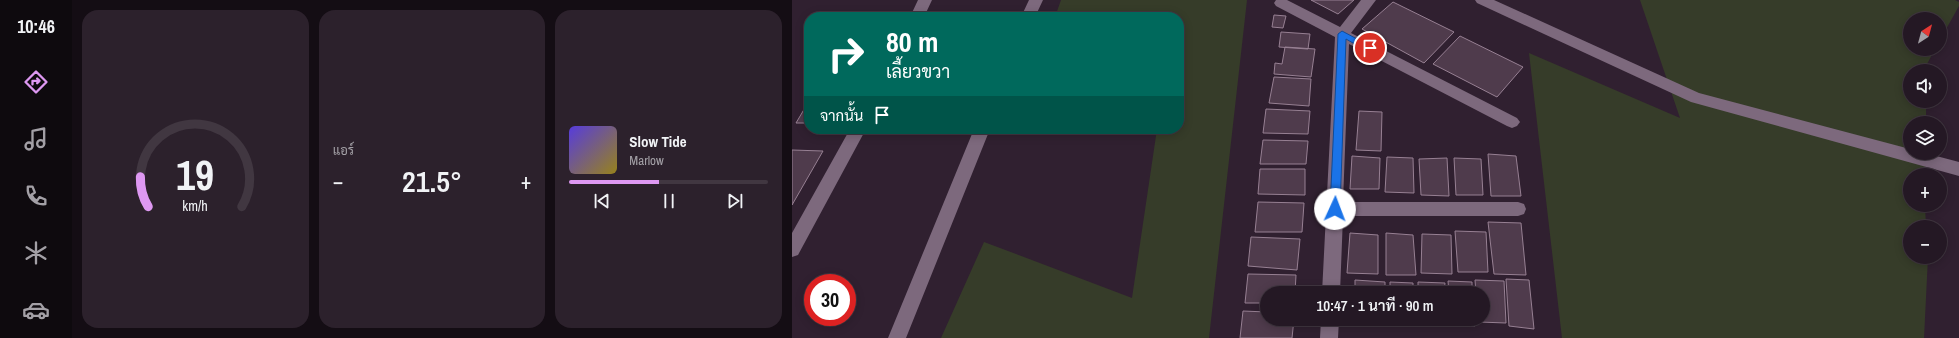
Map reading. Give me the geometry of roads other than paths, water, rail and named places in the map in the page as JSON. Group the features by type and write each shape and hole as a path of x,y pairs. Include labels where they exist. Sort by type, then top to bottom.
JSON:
{"street":[{"path":"919,12 925,0"},
{"path":"1030,12 1036,0"},
{"path":"1331,286 1342,34 1369,0"},
{"path":"1482,0 1696,98 1959,169"},
{"path":"1281,3 1512,122"},
{"path":"792,249 855,134"},
{"path":"897,338 980,134"},
{"path":"1335,209 1518,209"},
{"path":"1329,338 1330,326"}]}
